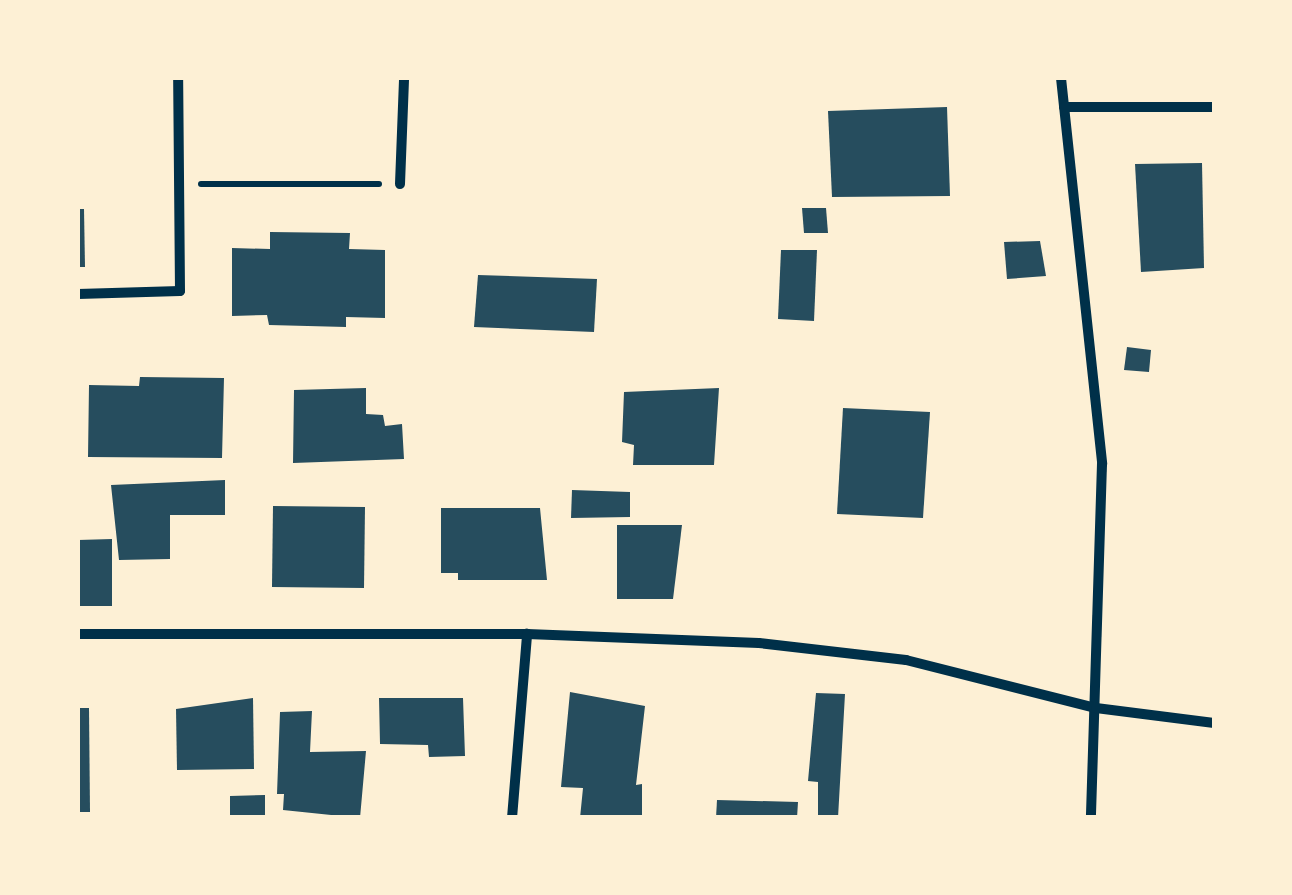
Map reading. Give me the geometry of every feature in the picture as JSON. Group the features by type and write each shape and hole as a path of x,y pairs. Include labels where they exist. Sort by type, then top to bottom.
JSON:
{"street":[{"path":"78,294 180,291 178,78"},
{"path":"400,184 404,78"},
{"path":"1062,78 1102,464 1091,818"},
{"path":"1064,107 1214,107"},
{"path":"78,634 527,634 758,643 906,660 1096,708 1214,724"},
{"path":"512,818 527,634"}],"path":[{"path":"179,184 400,184"}],"building":[{"path":"947,107 950,196 832,197 828,111"},
{"path":"1202,163 1204,268 1141,272 1135,164"},
{"path":"802,208 826,208 828,233 804,233"},
{"path":"78,209 84,209 85,267 78,267"},
{"path":"270,232 350,233 349,249 385,250 385,318 346,317 346,327 269,325 267,315 232,316 232,248 270,249"},
{"path":"1040,241 1046,276 1007,279 1004,242"},
{"path":"781,250 817,250 814,321 778,319"},
{"path":"478,275 597,279 594,332 474,327"},
{"path":"1127,347 1151,350 1149,372 1124,370"},
{"path":"140,377 224,378 222,458 88,457 89,385 139,386"},
{"path":"366,388 366,414 383,415 385,426 402,424 404,459 293,463 294,390"},
{"path":"719,388 714,465 633,465 634,445 622,442 624,392"},
{"path":"843,408 930,412 923,518 837,514"},
{"path":"225,480 225,515 170,515 170,559 119,560 111,485"},
{"path":"572,490 630,492 630,517 571,518"},
{"path":"273,506 365,507 364,588 272,587"},
{"path":"441,508 540,508 547,580 458,580 458,573 441,573"},
{"path":"617,525 682,525 673,599 617,599"},
{"path":"112,539 112,606 78,606 78,540"},
{"path":"570,692 645,706 636,785 642,784 642,818 580,818 583,788 561,787"},
{"path":"816,693 845,694 838,818 818,818 818,782 808,781"},
{"path":"253,698 254,769 177,770 176,709"},
{"path":"379,698 463,698 465,756 429,757 428,745 380,744"},
{"path":"78,708 89,708 90,812 78,812"},
{"path":"312,711 310,752 366,751 360,818 283,810 284,794 277,794 280,712"},
{"path":"265,795 265,818 230,818 230,796"},
{"path":"717,800 798,802 797,818 716,818"}]}
